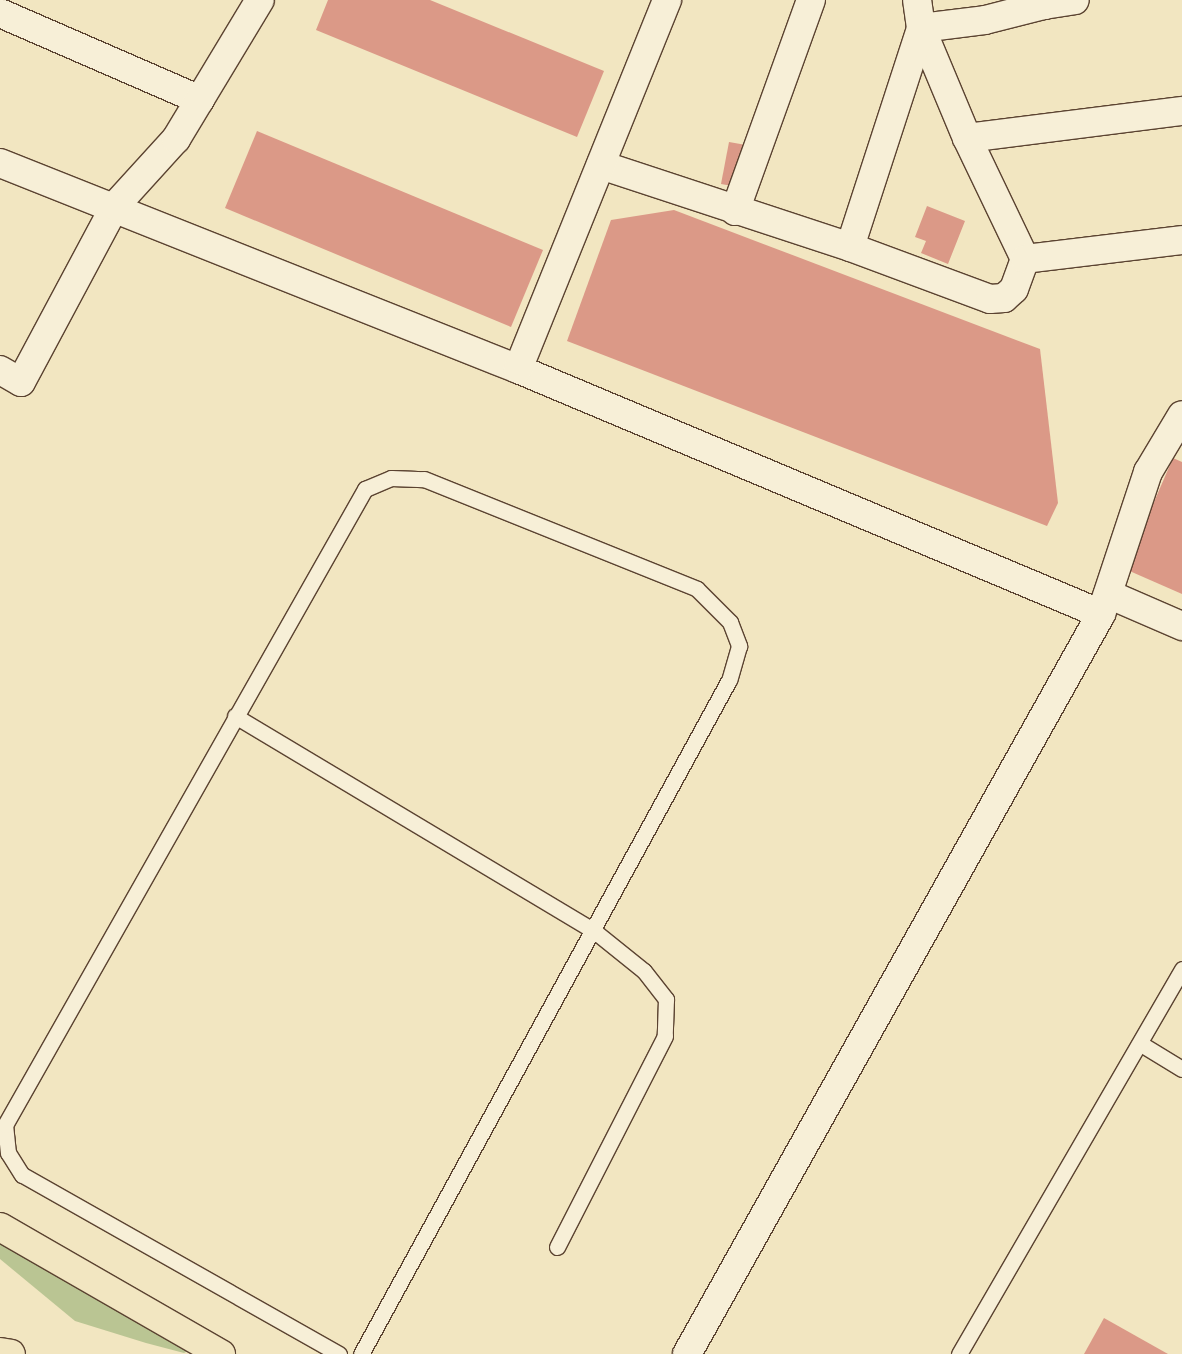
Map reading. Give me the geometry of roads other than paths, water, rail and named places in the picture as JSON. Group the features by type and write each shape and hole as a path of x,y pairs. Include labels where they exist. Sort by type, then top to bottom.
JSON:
{"main road":[{"path":"0,1227 221,1354"},
{"path":"0,1352 11,1354"}],"street":[{"path":"0,370 21,382 115,206 176,139 260,0"},
{"path":"518,369 667,0"},
{"path":"735,211 811,0"},
{"path":"600,165 735,211 850,247 990,299 1004,298 1014,288 1025,259 967,138 921,28 918,0"},
{"path":"921,28 985,20 1041,2 1075,0"},
{"path":"0,13 200,100"},
{"path":"850,247 921,28"},
{"path":"967,138 1182,111"},
{"path":"0,163 115,206 1104,604 1182,626"},
{"path":"1025,259 1182,240"},
{"path":"686,1354 1104,604 1148,472 1182,415"}],"lane":[{"path":"339,1354 22,1175 8,1153 5,1125 235,716 365,490 391,478 424,479 697,589 730,622 739,646 729,680 361,1354"},
{"path":"235,716 592,930 644,971 666,999 665,1036 557,1247"},
{"path":"959,1354 1141,1044 1182,969"},
{"path":"1141,1044 1182,1069"}]}
